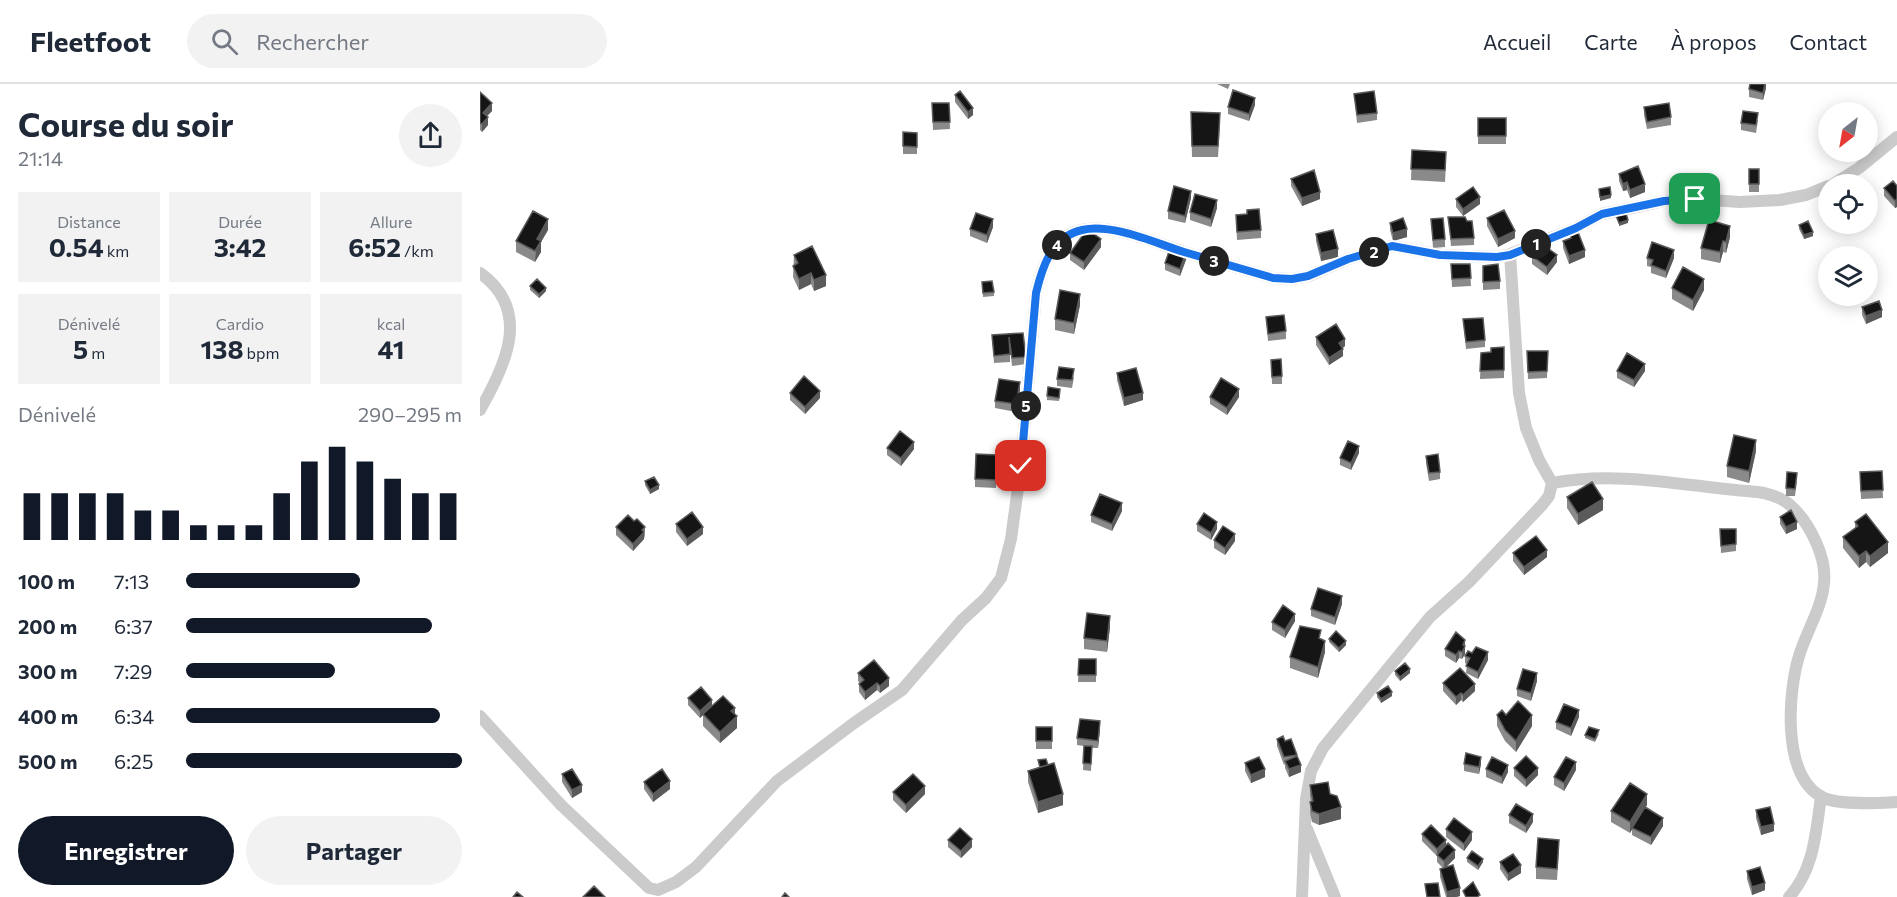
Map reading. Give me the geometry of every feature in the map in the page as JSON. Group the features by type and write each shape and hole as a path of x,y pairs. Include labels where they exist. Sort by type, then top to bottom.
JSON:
{"street":[{"path":"1849,174 1897,137"},
{"path":"480,716 561,805 648,892 676,882 696,867 777,781 902,690 962,620 986,598 1001,578 1011,539 1021,466 1036,293 1041,271 1053,248 1066,237 1080,230 1095,229 1127,234 1273,278 1292,279 1308,276 1348,259 1392,246 1440,255 1497,257 1510,255 1576,228 1602,214 1664,201 1780,200 1818,190"},
{"path":"1302,897 1306,799 1311,771 1323,748 1430,617 1469,582 1549,496 1552,483 1539,460 1526,428 1519,393 1510,255"},
{"path":"480,273 494,283 505,298 509,314 510,340 496,382 480,410"},
{"path":"1552,483 1579,478 1618,477 1758,492 1774,495 1791,506 1814,536 1825,570 1820,600 1798,657 1790,718 1793,754 1805,780 1821,796 1843,802 1897,802"},
{"path":"1789,897 1799,885 1806,871 1821,796"},
{"path":"1305,824 1335,897"}],"building":[{"path":"1750,84 1765,84 1763,93 1749,89"},
{"path":"1233,90 1255,98 1249,114 1228,107"},
{"path":"960,91 973,108 968,112 955,95"},
{"path":"1374,91 1377,113 1357,115 1354,94"},
{"path":"480,92 492,103 483,113 488,117 482,124 480,123"},
{"path":"932,103 949,103 950,122 933,122"},
{"path":"1669,103 1671,117 1647,122 1644,107"},
{"path":"1743,111 1758,113 1756,125 1741,123"},
{"path":"1191,112 1220,113 1218,146 1192,146"},
{"path":"1478,118 1506,118 1506,136 1478,136"},
{"path":"903,132 917,133 917,147 903,146"},
{"path":"1412,150 1446,152 1445,170 1411,169"},
{"path":"1638,166 1645,184 1630,190 1627,182 1623,184 1619,174"},
{"path":"1749,169 1759,169 1759,184 1749,184"},
{"path":"1314,170 1320,192 1302,198 1291,179"},
{"path":"1893,181 1897,186 1895,201 1884,188"},
{"path":"1174,186 1191,191 1185,216 1168,211"},
{"path":"1473,187 1480,197 1463,209 1456,199"},
{"path":"1610,187 1611,195 1600,197 1599,189"},
{"path":"1195,194 1217,200 1211,219 1190,212"},
{"path":"1259,209 1261,230 1237,232 1236,215 1247,214 1247,210"},
{"path":"1504,210 1515,231 1498,239 1487,218"},
{"path":"1625,210 1628,220 1619,223 1615,213"},
{"path":"533,211 548,219 537,239 541,241 535,251 516,241"},
{"path":"976,213 993,219 987,235 970,229"},
{"path":"1448,217 1465,217 1467,221 1472,221 1474,238 1451,239"},
{"path":"1403,218 1407,229 1393,233 1390,223"},
{"path":"1443,218 1445,239 1433,240 1431,219"},
{"path":"1709,220 1730,226 1726,242 1723,241 1720,252 1701,248"},
{"path":"1808,221 1813,232 1804,235 1799,225"},
{"path":"1087,229 1101,239 1084,262 1070,253"},
{"path":"1333,230 1338,249 1321,253 1316,234"},
{"path":"1578,232 1585,250 1569,256 1563,241"},
{"path":"1652,242 1674,250 1666,271 1651,265 1653,260 1647,258"},
{"path":"1172,243 1187,249 1180,269 1165,263"},
{"path":"1542,244 1557,255 1547,267 1532,256"},
{"path":"812,246 826,275 814,280 811,273 799,279 793,266 798,263 794,255"},
{"path":"1451,264 1470,264 1471,278 1452,279"},
{"path":"1498,264 1500,281 1483,282 1483,266"},
{"path":"1683,267 1704,279 1693,300 1672,288"},
{"path":"537,279 546,288 539,294 530,286"},
{"path":"992,281 994,292 983,293 982,282"},
{"path":"1060,290 1080,294 1074,323 1055,319"},
{"path":"1878,301 1882,310 1866,316 1862,307 1878,306"},
{"path":"1284,315 1286,331 1268,334 1266,317"},
{"path":"1483,318 1485,340 1466,342 1463,319"},
{"path":"1336,324 1345,339 1339,343 1343,349 1329,358 1316,337"},
{"path":"1023,333 1026,357 1012,358 1009,337 1010,354 994,356 992,335"},
{"path":"1504,347 1504,370 1480,371 1481,353 1491,352 1491,348"},
{"path":"1527,351 1548,351 1547,371 1528,372"},
{"path":"1627,353 1645,364 1634,380 1617,371"},
{"path":"1281,359 1282,376 1272,377 1271,360"},
{"path":"1059,367 1074,369 1072,380 1057,379"},
{"path":"1136,368 1143,393 1124,398 1117,373"},
{"path":"804,376 820,391 805,407 790,393"},
{"path":"1221,378 1239,389 1227,408 1210,397"},
{"path":"999,379 1020,382 1016,404 995,401"},
{"path":"1048,387 1060,389 1059,398 1047,396"},
{"path":"900,431 914,442 901,458 887,448"},
{"path":"1734,435 1756,440 1749,471 1727,466"},
{"path":"1348,441 1359,446 1351,463 1340,458"},
{"path":"976,454 997,455 996,480 975,479"},
{"path":"1438,454 1440,472 1429,473 1426,456"},
{"path":"1882,471 1883,490 1861,491 1860,472"},
{"path":"1787,472 1797,473 1795,489 1786,488"},
{"path":"654,477 659,485 650,490 645,481"},
{"path":"1592,482 1603,499 1578,514 1567,497"},
{"path":"1100,494 1122,503 1112,524 1091,515"},
{"path":"1791,510 1797,522 1786,527 1780,517"},
{"path":"692,512 703,527 687,539 676,524"},
{"path":"1204,513 1217,522 1211,533 1197,524"},
{"path":"1866,514 1888,542 1870,556 1866,551 1859,556 1843,537 1858,526 1855,522"},
{"path":"628,515 634,521 637,519 645,527 642,530 644,532 633,544 616,527"},
{"path":"1223,526 1235,534 1225,548 1214,540"},
{"path":"1720,529 1736,529 1736,544 1721,546"},
{"path":"1536,536 1547,550 1524,567 1513,553"},
{"path":"1318,588 1342,596 1335,617 1311,609"},
{"path":"1283,605 1295,614 1285,630 1272,622"},
{"path":"1087,613 1110,616 1107,641 1084,638"},
{"path":"1300,626 1321,630 1319,638 1325,641 1318,667 1290,657"},
{"path":"1336,631 1346,641 1339,648 1329,639"},
{"path":"1456,632 1465,640 1463,645 1465,646 1462,652 1459,651 1456,655 1445,649"},
{"path":"1476,647 1488,652 1478,672 1466,666 1470,658 1465,656 1468,651 1472,653"},
{"path":"1079,659 1096,659 1096,675 1078,675"},
{"path":"874,660 889,678 880,686 877,683 865,692 859,684 864,680 858,673"},
{"path":"1405,663 1410,669 1400,677 1395,671"},
{"path":"1460,668 1475,684 1463,695 1461,693 1456,697 1443,683"},
{"path":"1523,669 1537,673 1531,693 1517,689"},
{"path":"1388,686 1392,692 1381,699 1377,693"},
{"path":"701,687 712,700 700,711 688,698"},
{"path":"723,696 735,708 731,711 737,716 720,732 703,714"},
{"path":"1518,701 1532,715 1516,741 1505,730 1497,715 1502,710 1506,715"},
{"path":"1564,704 1579,710 1571,728 1556,722"},
{"path":"1080,719 1100,721 1098,741 1077,738"},
{"path":"1036,727 1052,727 1052,741 1036,741"},
{"path":"1589,727 1599,730 1595,739 1585,735"},
{"path":"1283,736 1285,741 1291,739 1297,755 1284,757 1277,739"},
{"path":"1084,746 1092,746 1091,764 1083,763"},
{"path":"1466,753 1481,757 1479,767 1464,764"},
{"path":"1297,756 1301,765 1289,769 1285,761"},
{"path":"1526,756 1538,768 1526,780 1514,768"},
{"path":"1259,757 1265,769 1251,775 1245,763"},
{"path":"1492,757 1508,765 1502,777 1486,769"},
{"path":"1566,757 1576,762 1564,783 1554,777"},
{"path":"1046,759 1048,765 1040,767 1038,760"},
{"path":"1054,763 1063,794 1038,802 1028,771"},
{"path":"572,769 582,785 572,790 562,774"},
{"path":"662,769 670,781 653,794 644,782"},
{"path":"913,774 925,786 906,805 893,792"},
{"path":"1328,782 1330,794 1337,796 1341,807 1319,814 1312,811 1310,785"},
{"path":"1630,783 1647,794 1630,822 1611,811"},
{"path":"1516,804 1533,814 1526,826 1509,815"},
{"path":"1645,807 1663,818 1651,837 1632,828"},
{"path":"1770,807 1774,824 1761,827 1756,810"},
{"path":"1454,818 1472,832 1464,844 1446,829"},
{"path":"1431,825 1446,840 1437,849 1422,834"},
{"path":"960,828 972,839 961,851 948,840"},
{"path":"1538,838 1559,840 1557,869 1536,867"},
{"path":"1448,843 1455,850 1444,861 1437,855"},
{"path":"1472,851 1483,859 1478,866 1467,858"},
{"path":"1513,854 1521,865 1508,874 1500,862"},
{"path":"1453,865 1460,888 1447,892 1440,869"},
{"path":"1760,867 1765,883 1752,887 1747,871"},
{"path":"1473,882 1480,895 1466,897 1463,891"},
{"path":"1438,883 1440,897 1427,897 1425,884"},
{"path":"594,886 605,897 583,897"},
{"path":"517,892 523,897 513,897"}],"route":[{"path":"1021,466 1036,293 1041,271 1053,248 1066,237 1080,230 1095,229 1127,234 1273,278 1292,279 1308,276 1348,259 1392,246 1440,255 1497,257 1510,255 1576,228 1602,214 1664,201 1695,199"}]}
